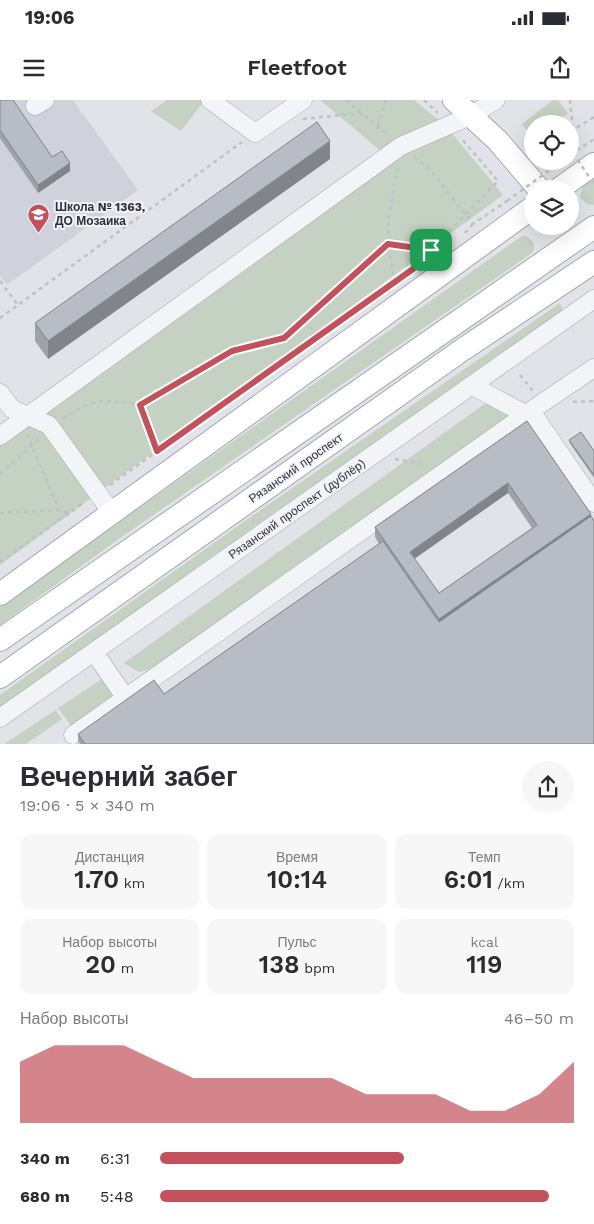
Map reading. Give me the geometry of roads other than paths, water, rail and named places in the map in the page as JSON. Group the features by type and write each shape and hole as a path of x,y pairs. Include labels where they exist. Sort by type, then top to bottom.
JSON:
{"main road":[{"path":"454,100 498,141 531,180"},
{"path":"572,180 594,164"},
{"path":"0,594 524,214"},
{"path":"579,231 594,227"},
{"path":"0,640 568,235"},
{"path":"570,235 592,267"},
{"name":"Рязанский проспект","path":"0,677 454,356 592,267"}],"street":[{"path":"210,100 255,133 303,100"},
{"path":"0,436 401,146 470,116 496,100"},
{"name":"Рязанский проспект (дублёр)","path":"0,718 594,299"},
{"path":"73,735 533,409 594,368"},
{"path":"471,385 533,409 594,503"},
{"path":"0,393 12,409 24,419 49,425 112,513"},
{"path":"94,652 125,697"}],"place":[{"name":"Школа № 1363, ДО Мозаика","path":"39,233"}]}
